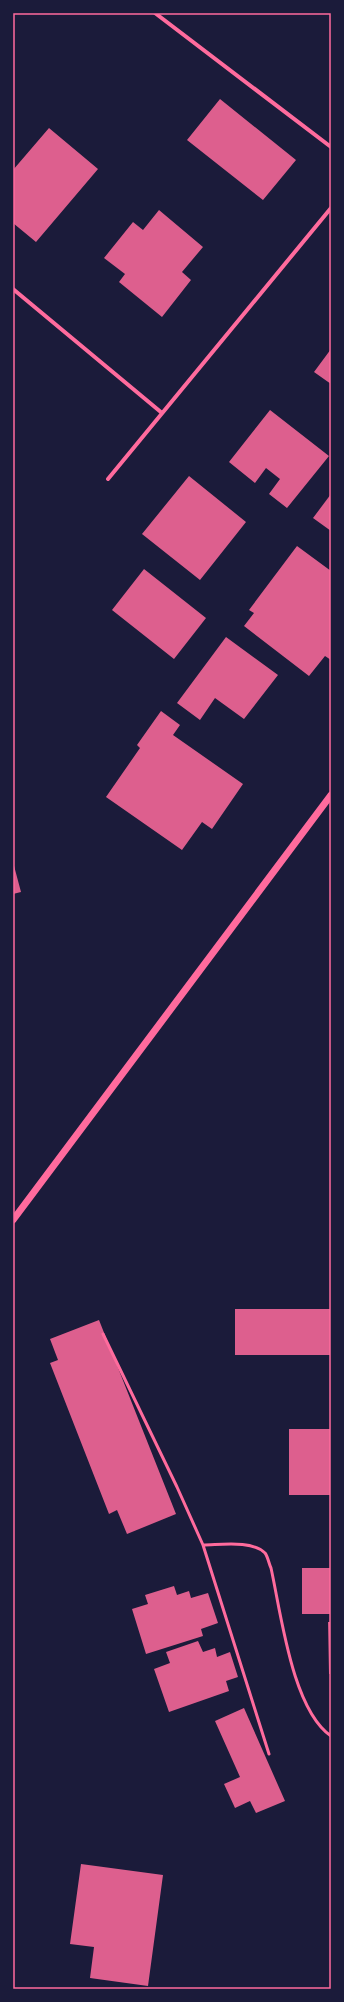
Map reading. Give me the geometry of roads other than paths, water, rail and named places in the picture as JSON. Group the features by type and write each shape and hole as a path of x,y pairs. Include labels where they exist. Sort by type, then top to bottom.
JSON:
{"street":[{"path":"155,13 331,147"},
{"path":"108,479 331,208"},
{"path":"13,289 162,413"},
{"path":"13,1220 331,794"}],"lane":[{"path":"103,1334 173,1480 202,1545 269,1754"},
{"path":"202,1545 245,1545 255,1547 266,1554 271,1568 293,1674 307,1705 324,1731 331,1736"}]}
